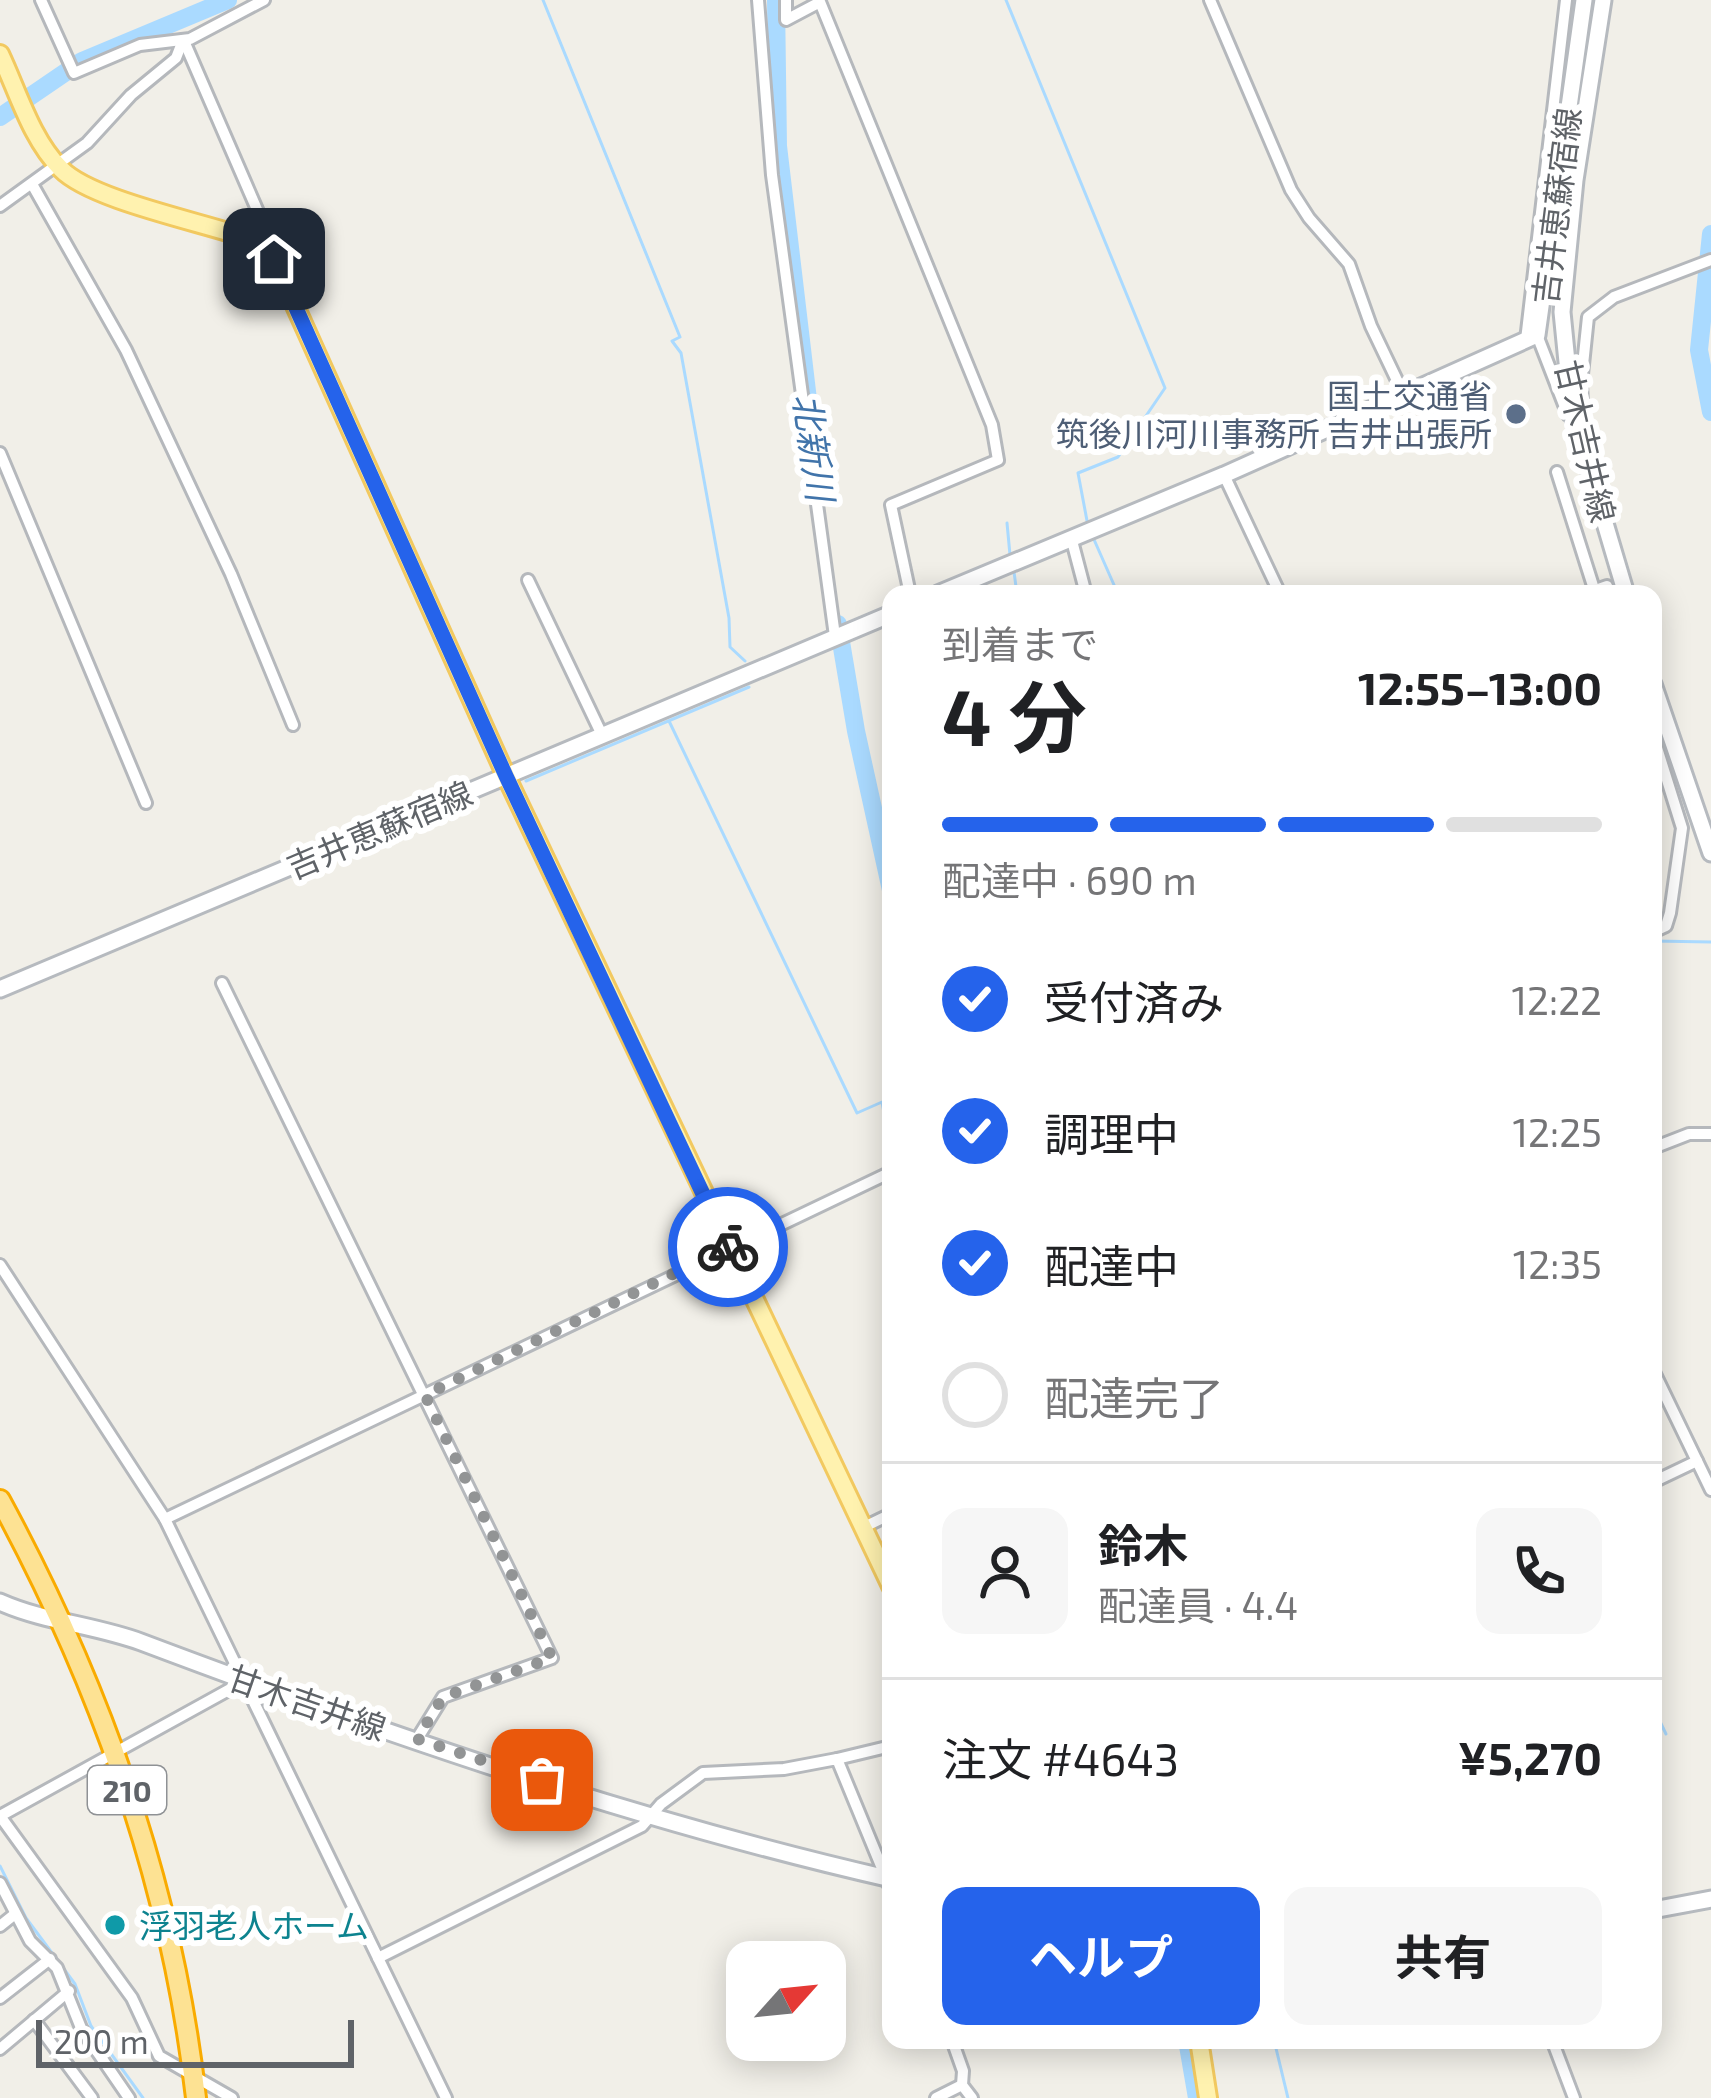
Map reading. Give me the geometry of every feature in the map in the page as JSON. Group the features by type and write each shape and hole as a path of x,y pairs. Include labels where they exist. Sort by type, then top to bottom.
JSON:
{"highway":[{"name":"210","path":"0,1501 61,1621 116,1753 155,1887 195,2088"}],"main road":[{"name":"吉井恵蘇宿線","path":"959,585 1224,475 1531,339 1583,0"},
{"name":"甘木吉井線","path":"1603,0 1575,181 1562,312 1565,369 1586,463 1623,585"},
{"path":"0,54 34,131 58,167 97,192 262,243 274,259 506,776 882,1568"},
{"name":"吉井恵蘇宿線","path":"0,989 882,618"},
{"path":"1662,710 1711,853"},
{"name":"甘木吉井線","path":"0,1602 134,1640 243,1682 652,1816 882,1881"},
{"path":"1662,1908 1711,1898"},
{"path":"1200,2049 1208,2098"}],"street":[{"path":"41,0 74,73 140,45 183,40 264,0"},
{"path":"758,0 772,176 841,634"},
{"path":"786,0 786,20 820,2 992,424 998,460 891,505 908,585"},
{"path":"1210,0 1291,190 1349,264 1371,326 1404,395"},
{"path":"1565,0 1531,339 1586,463"},
{"path":"0,206 58,167 104,127 130,95 176,58 183,40"},
{"path":"183,40 262,221 262,243"},
{"path":"32,184 126,350 231,574 293,725"},
{"path":"1586,463 1581,383 1588,317 1614,297 1711,260"},
{"path":"0,453 146,803"},
{"path":"1557,472 1587,585"},
{"path":"1224,475 1276,585"},
{"path":"1083,532 1086,585"},
{"path":"528,580 602,735"},
{"path":"1662,764 1682,828 1662,928"},
{"path":"222,983 552,1658 443,1697 417,1739"},
{"path":"1662,1144 1689,1134 1711,1134"},
{"path":"165,1520 882,1176"},
{"path":"0,1265 165,1520 446,2098"},
{"path":"1662,1389 1711,1490"},
{"path":"1662,1478 1697,1461"},
{"path":"862,1528 882,1518"},
{"path":"232,2098 195,2088 159,2056 132,1998 0,1816 243,1682"},
{"path":"378,1958 642,1826 661,1804 703,1773 784,1769 882,1748"},
{"path":"837,1760 882,1873"},
{"path":"0,1883 30,1941 50,1959 69,1991 81,2028 129,2098"},
{"path":"0,1926 15,1914"},
{"path":"0,1998 50,1959"},
{"path":"0,2049 69,1991"},
{"path":"34,2020 92,2098"},
{"path":"955,2049 962,2084 972,2098"},
{"path":"1555,2049 1574,2098"},
{"path":"937,2098 962,2084"}],"waterway":[{"path":"0,117 82,61 228,0"},
{"path":"543,0 680,337 672,341 681,353 729,618 730,647 745,661"},
{"name":"北新川","path":"776,0 778,146 813,442"},
{"path":"1006,0 1165,388 1118,457 1078,473 1088,526"},
{"path":"1711,234 1699,350 1711,412"},
{"path":"1233,480 1272,565"},
{"path":"1007,523 1010,555"},
{"path":"1092,535 1114,585"},
{"path":"1014,572 1016,585"},
{"name":"北新川","path":"838,624 882,849"},
{"path":"526,781 749,687"},
{"path":"669,721 857,1113 882,1102"},
{"path":"1662,941 1711,942"},
{"path":"1662,1726 1666,1734"},
{"path":"0,1866 26,1918 75,1984 91,2026 143,2098"},
{"name":"北新川","path":"1189,2049 1197,2098"},
{"path":"1276,2049 1288,2098"}],"way so far":[{"path":"542,1780 417,1739 443,1697 552,1658 425,1395 728,1247"}],"place":[{"name":"国土交通省 筑後川河川事務所 吉井出張所","path":"1516,414"},
{"name":"浮羽老人ホーム","path":"115,1925"}],"route":[{"path":"274,259 506,776 728,1247"}]}
